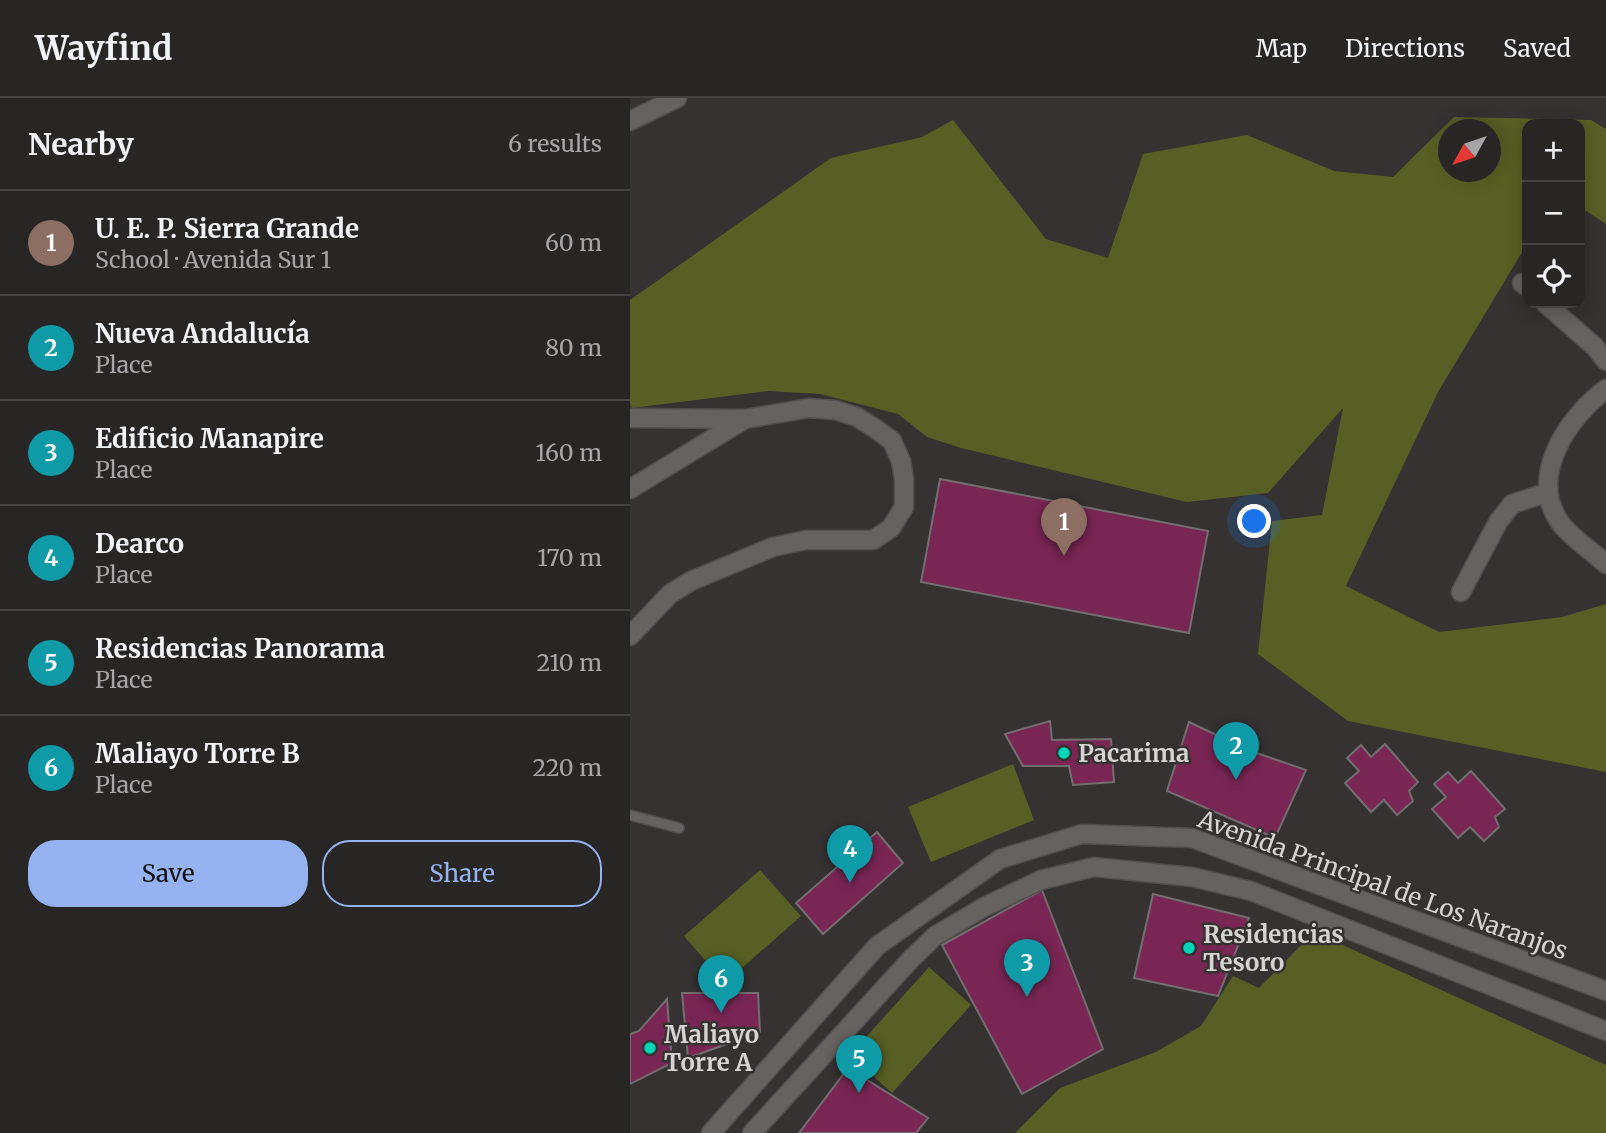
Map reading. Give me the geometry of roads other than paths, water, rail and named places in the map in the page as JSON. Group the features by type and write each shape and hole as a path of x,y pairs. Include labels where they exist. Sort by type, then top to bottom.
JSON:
{"main road":[{"path":"630,121 677,98"},
{"path":"1551,308 1595,347 1606,361"},
{"path":"1606,389 1590,401 1558,440 1546,493 1561,524 1606,564"},
{"path":"630,418 745,419 809,408 835,410 857,417 892,441 901,461 904,507 891,528 873,540 806,540 774,547 691,582 670,594 630,636"},
{"path":"630,489 745,419"},
{"path":"1461,592 1498,522 1512,503 1546,493"},
{"name":"Avenida Principal de Los Naranjos","path":"711,1133 877,946 1000,859 1082,834 1192,838 1606,991"},
{"name":"Avenida Principal de Los Naranjos","path":"752,1133 882,988 935,936 984,907 1041,880 1094,867 1192,877 1251,891 1606,1031"}],"lane":[{"path":"630,815 679,828"}],"place":[{"name":"U. E. P. Sierra Grande","path":"1064,556"},
{"name":"Pacarima","path":"1064,753"},
{"name":"Nueva Andalucía","path":"1236,780"},
{"name":"Dearco","path":"850,883"},
{"name":"Residencias Tesoro","path":"1189,948"},
{"name":"Edificio Manapire","path":"1027,997"},
{"name":"Maliayo Torre B","path":"721,1013"},
{"name":"Maliayo Torre A","path":"650,1048"},
{"name":"Residencias Panorama","path":"859,1093"}]}
